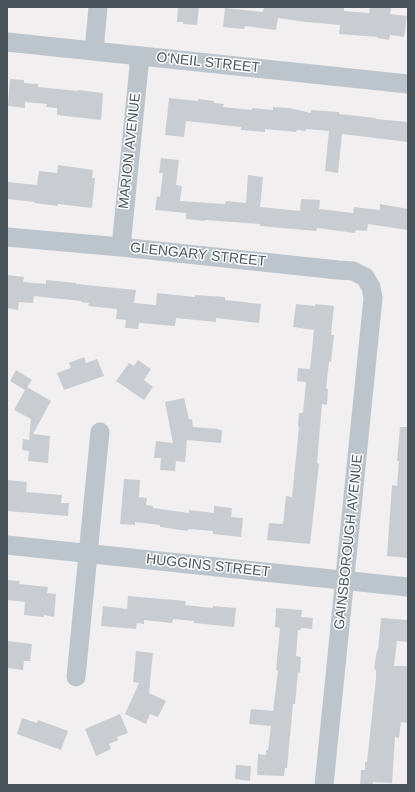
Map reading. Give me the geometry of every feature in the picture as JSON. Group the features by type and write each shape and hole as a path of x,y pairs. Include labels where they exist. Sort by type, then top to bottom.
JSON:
{"street":[{"path":"94,51 98,7"},
{"name":"O'NEIL STREET","path":"7,42 408,84"},
{"name":"MARION AVENUE","path":"121,247 140,56"},
{"name":"GLENGARY STREET","path":"7,237 353,271 365,277 371,287 373,298"},
{"name":"GAINSBOROUGH AVENUE","path":"324,785 373,298"},
{"path":"76,677 100,432"},
{"name":"HUGGINS STREET","path":"7,545 408,587"}],"building":[{"path":"178,7 199,7 197,25 177,22"},
{"path":"264,7 344,7 344,11 369,13 370,7 391,7 390,14 407,16 404,37 390,35 389,40 377,38 378,37 339,34 340,25 278,18 276,30 245,26 244,29 223,27 225,8 263,12"},
{"path":"10,79 24,80 24,83 38,84 38,87 103,93 101,120 57,115 57,108 46,107 47,104 25,102 25,108 8,106"},
{"path":"169,98 214,101 214,103 224,104 223,107 252,110 252,108 273,110 273,107 289,108 311,113 311,110 339,112 339,114 408,122 408,142 342,134 338,173 325,171 329,131 306,129 306,131 297,130 296,132 265,129 265,132 241,130 241,127 186,121 184,137 165,135"},
{"path":"161,158 179,160 176,185 182,186 180,201 225,204 226,201 246,203 248,175 263,177 260,207 300,211 301,199 320,200 319,209 353,213 354,207 380,210 380,204 408,209 408,230 368,224 367,231 356,230 355,233 317,228 316,231 260,226 260,224 186,219 186,213 155,210 157,196 160,197 163,173 159,173"},
{"path":"58,165 93,170 92,178 95,178 92,208 58,204 58,206 7,199 7,182 37,185 39,171 57,173"},
{"path":"7,275 24,277 23,282 46,284 46,280 136,290 134,303 156,305 157,293 195,297 195,295 225,297 225,300 261,304 259,323 216,318 216,322 176,318 175,326 139,323 138,329 125,328 126,320 116,319 117,309 88,306 89,303 81,301 34,296 33,303 19,302 18,310 7,308"},
{"path":"296,304 334,306 331,335 334,335 326,389 328,389 327,405 322,404 317,463 319,464 310,544 267,540 269,523 283,524 286,496 292,497 299,413 303,413 306,382 297,381 298,368 310,369 314,330 293,327"},
{"path":"84,357 86,363 97,359 104,376 64,390 57,373 71,368 69,363"},
{"path":"138,360 151,369 144,380 153,387 144,400 116,381 129,363 134,366"},
{"path":"16,370 32,380 27,387 51,401 33,434 50,436 48,463 28,461 29,451 22,450 23,439 29,440 31,419 14,410 25,390 10,381"},
{"path":"184,398 189,419 192,419 193,427 222,430 221,443 187,440 185,462 176,461 175,471 160,470 161,458 154,458 156,441 173,443 165,402"},
{"path":"400,427 408,427 408,558 387,556 392,485 397,486 399,461 397,461"},
{"path":"124,479 140,480 139,497 147,498 146,505 153,506 153,508 189,513 189,510 214,513 214,506 232,508 231,517 243,518 241,537 213,534 213,531 188,529 188,531 160,527 160,525 135,522 135,525 120,524"},
{"path":"7,480 27,482 26,492 62,495 61,503 69,503 68,516 7,511"},
{"path":"7,580 20,581 19,584 48,587 47,593 56,594 54,617 44,615 44,617 24,615 25,602 7,600"},
{"path":"128,596 186,601 185,605 213,608 213,606 236,608 234,627 194,623 194,621 173,619 172,623 144,620 144,624 137,623 136,629 101,626 103,606 127,609"},
{"path":"276,608 302,610 301,617 313,618 312,629 301,628 301,630 298,630 296,656 301,657 300,673 298,672 295,704 293,704 287,768 285,768 284,776 257,775 258,754 266,755 271,726 249,724 251,709 273,711 278,670 276,670 280,628 275,627"},
{"path":"381,618 408,620 408,642 397,641 394,666 408,666 408,723 401,722 399,738 395,737 392,783 373,782 372,785 360,785 361,770 365,770 365,762 367,762 376,678 376,670 374,669 377,650 378,651"},
{"path":"7,641 32,644 30,661 24,661 23,670 7,668"},
{"path":"136,651 153,653 149,693 166,701 158,717 150,714 146,724 125,714 139,683 133,682"},
{"path":"120,714 128,733 117,737 118,740 109,744 111,749 96,756 85,729"},
{"path":"22,718 37,723 38,720 68,731 61,750 17,734"},
{"path":"236,765 251,766 250,781 235,779"}]}
